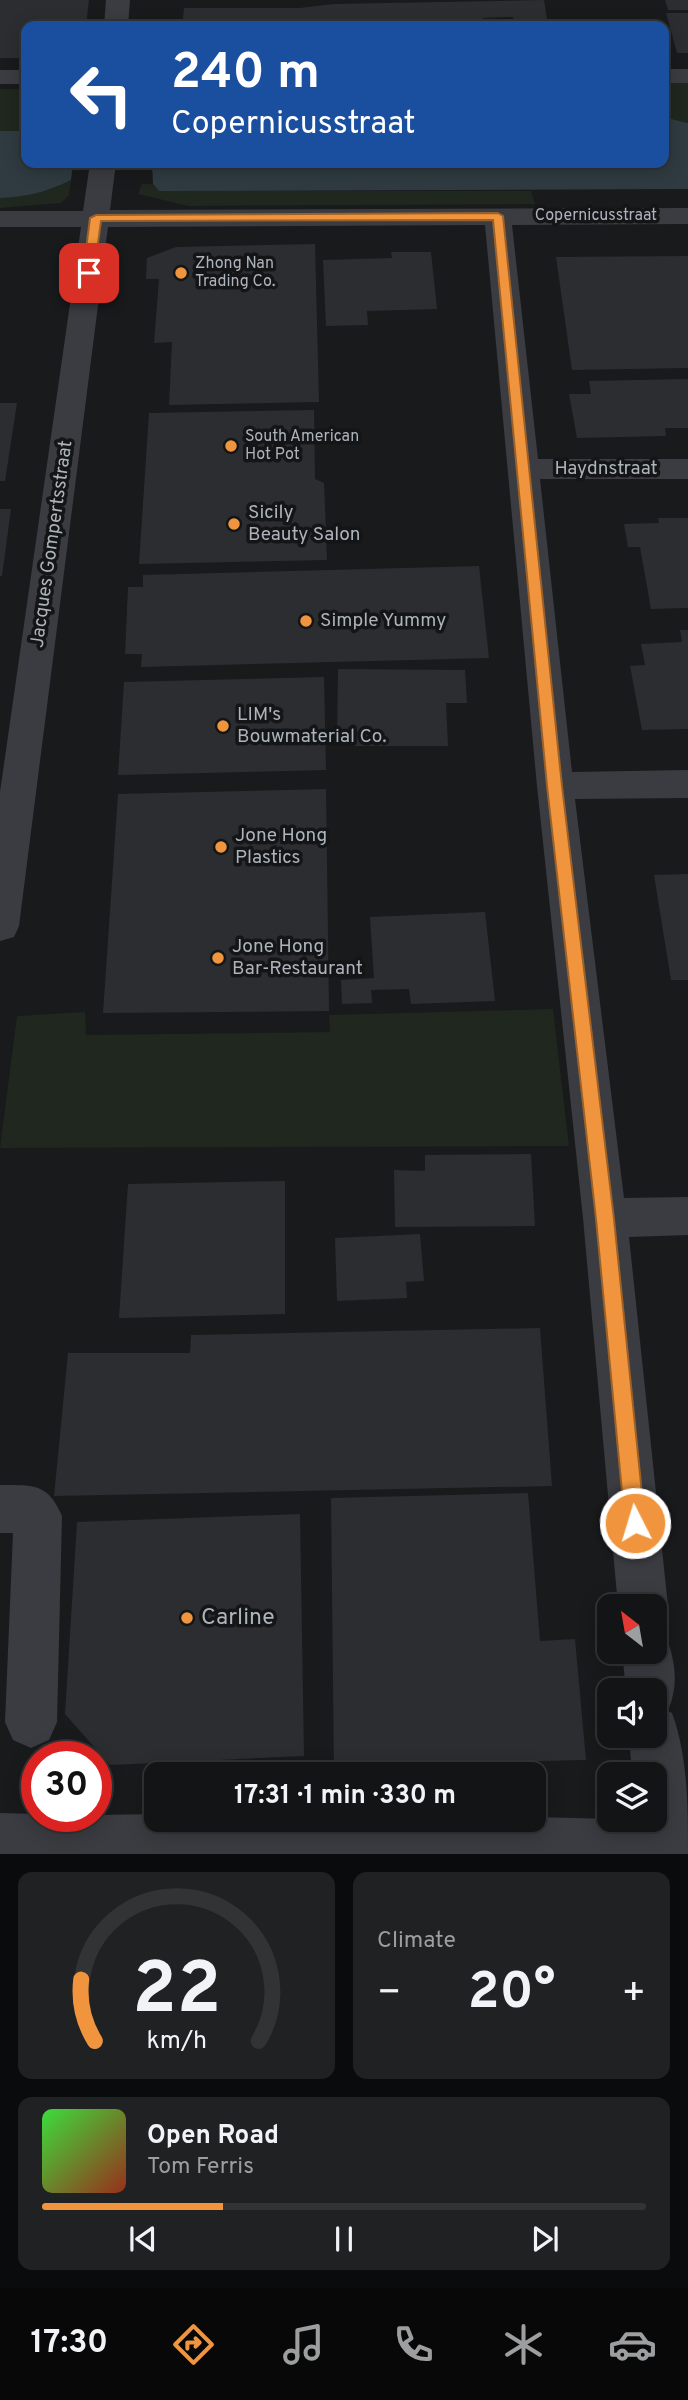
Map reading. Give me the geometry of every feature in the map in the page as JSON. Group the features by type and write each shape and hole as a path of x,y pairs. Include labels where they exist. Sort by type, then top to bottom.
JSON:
{"street":[{"path":"116,21 118,0"},
{"path":"669,76 688,76"},
{"path":"0,77 21,77"},
{"name":"Jacques Gompertsstraat","path":"0,926 102,168"},
{"name":"Copernicusstraat","path":"0,219 97,209 498,216 688,216"},
{"path":"498,216 555,786 605,1219 642,1594"},
{"name":"Haydnstraat","path":"524,469 688,469"},
{"path":"555,786 688,784"},
{"path":"605,1219 688,1216"},
{"path":"0,1509 30,1509 38,1517 31,1722"},
{"path":"0,1840 673,1848 657,1748"}],"shaded area":[{"path":"669,83 688,83 688,123 669,118"},
{"path":"0,89 21,89 21,131 0,131"},
{"path":"669,118 688,123 688,189 159,191 153,184 152,168 669,168"},
{"path":"0,131 21,131 21,168 72,168 71,180 54,188 0,198"},
{"path":"71,180 69,195 61,203 0,208 0,198 37,193"},
{"path":"142,184 153,184 159,191 531,191 535,204 188,206 138,194"},
{"path":"553,1009 569,1146 0,1148 17,1016 85,1012 86,1035 330,1032 329,1015"}],"building":[{"path":"0,0 89,0 87,21 21,21 21,58 0,58"},
{"path":"544,0 547,21 513,21 513,17 483,18 483,21 183,21 184,8 300,8 334,4"},
{"path":"665,0 688,0 688,10 668,10"},
{"path":"666,13 688,13 688,53 677,53"},
{"path":"315,244 319,402 169,405 172,342 154,343 159,279 146,279 147,258 176,247"},
{"path":"391,252 431,252 437,309 367,311 368,325 326,326 323,260 392,258"},
{"path":"688,256 688,368 572,370 556,257"},
{"path":"688,379 688,428 665,428 666,436 577,438 569,394 591,394 589,381"},
{"path":"0,403 17,403 5,481 0,481"},
{"path":"314,410 315,479 324,483 327,560 139,564 149,413"},
{"path":"0,509 11,509 2,576 0,576"},
{"path":"658,518 688,518 688,608 651,609 640,547 628,547 624,524 659,523"},
{"name":"Simple Yummy","path":"479,566 489,658 141,667 142,654 125,654 128,587 143,587 143,575"},
{"path":"680,630 688,630 688,729 642,730 630,666 645,665 641,644 682,642"},
{"path":"338,669 465,670 467,703 446,703 448,746 354,746 354,738 337,737"},
{"name":"LIM's Bouwmaterial Co.","path":"324,677 326,770 118,775 124,682"},
{"path":"326,789 329,1011 103,1013 118,794"},
{"path":"688,874 688,980 671,980 654,875"},
{"path":"485,912 495,1001 411,1004 409,989 371,990 372,1003 342,1004 341,980 374,978 370,917"},
{"path":"531,1154 535,1226 395,1227 394,1170 425,1171 425,1155"},
{"path":"285,1181 285,1314 119,1318 128,1184"},
{"path":"420,1234 424,1281 406,1282 407,1298 337,1301 335,1238"},
{"path":"540,1328 552,1486 54,1496 68,1353 190,1353 191,1335"},
{"path":"528,1493 540,1641 575,1639 586,1760 334,1762 331,1498"},
{"name":"Carline","path":"300,1514 304,1756 112,1765 112,1741 89,1741 65,1714 77,1522"}],"place":[{"name":"Zhong Nan Trading Co.","path":"181,273"},
{"name":"South American Hot Pot","path":"231,446"},
{"name":"Sicily Beauty Salon","path":"234,524"},
{"name":"Simple Yummy","path":"306,621"},
{"name":"LIM's Bouwmaterial Co.","path":"223,726"},
{"name":"Jone Hong Plastics","path":"221,847"},
{"name":"Jone Hong Bar-Restaurant","path":"218,958"},
{"name":"Carline","path":"187,1618"}],"route":[{"path":"89,273 96,218 498,216 555,786 605,1219 635,1523"}]}
